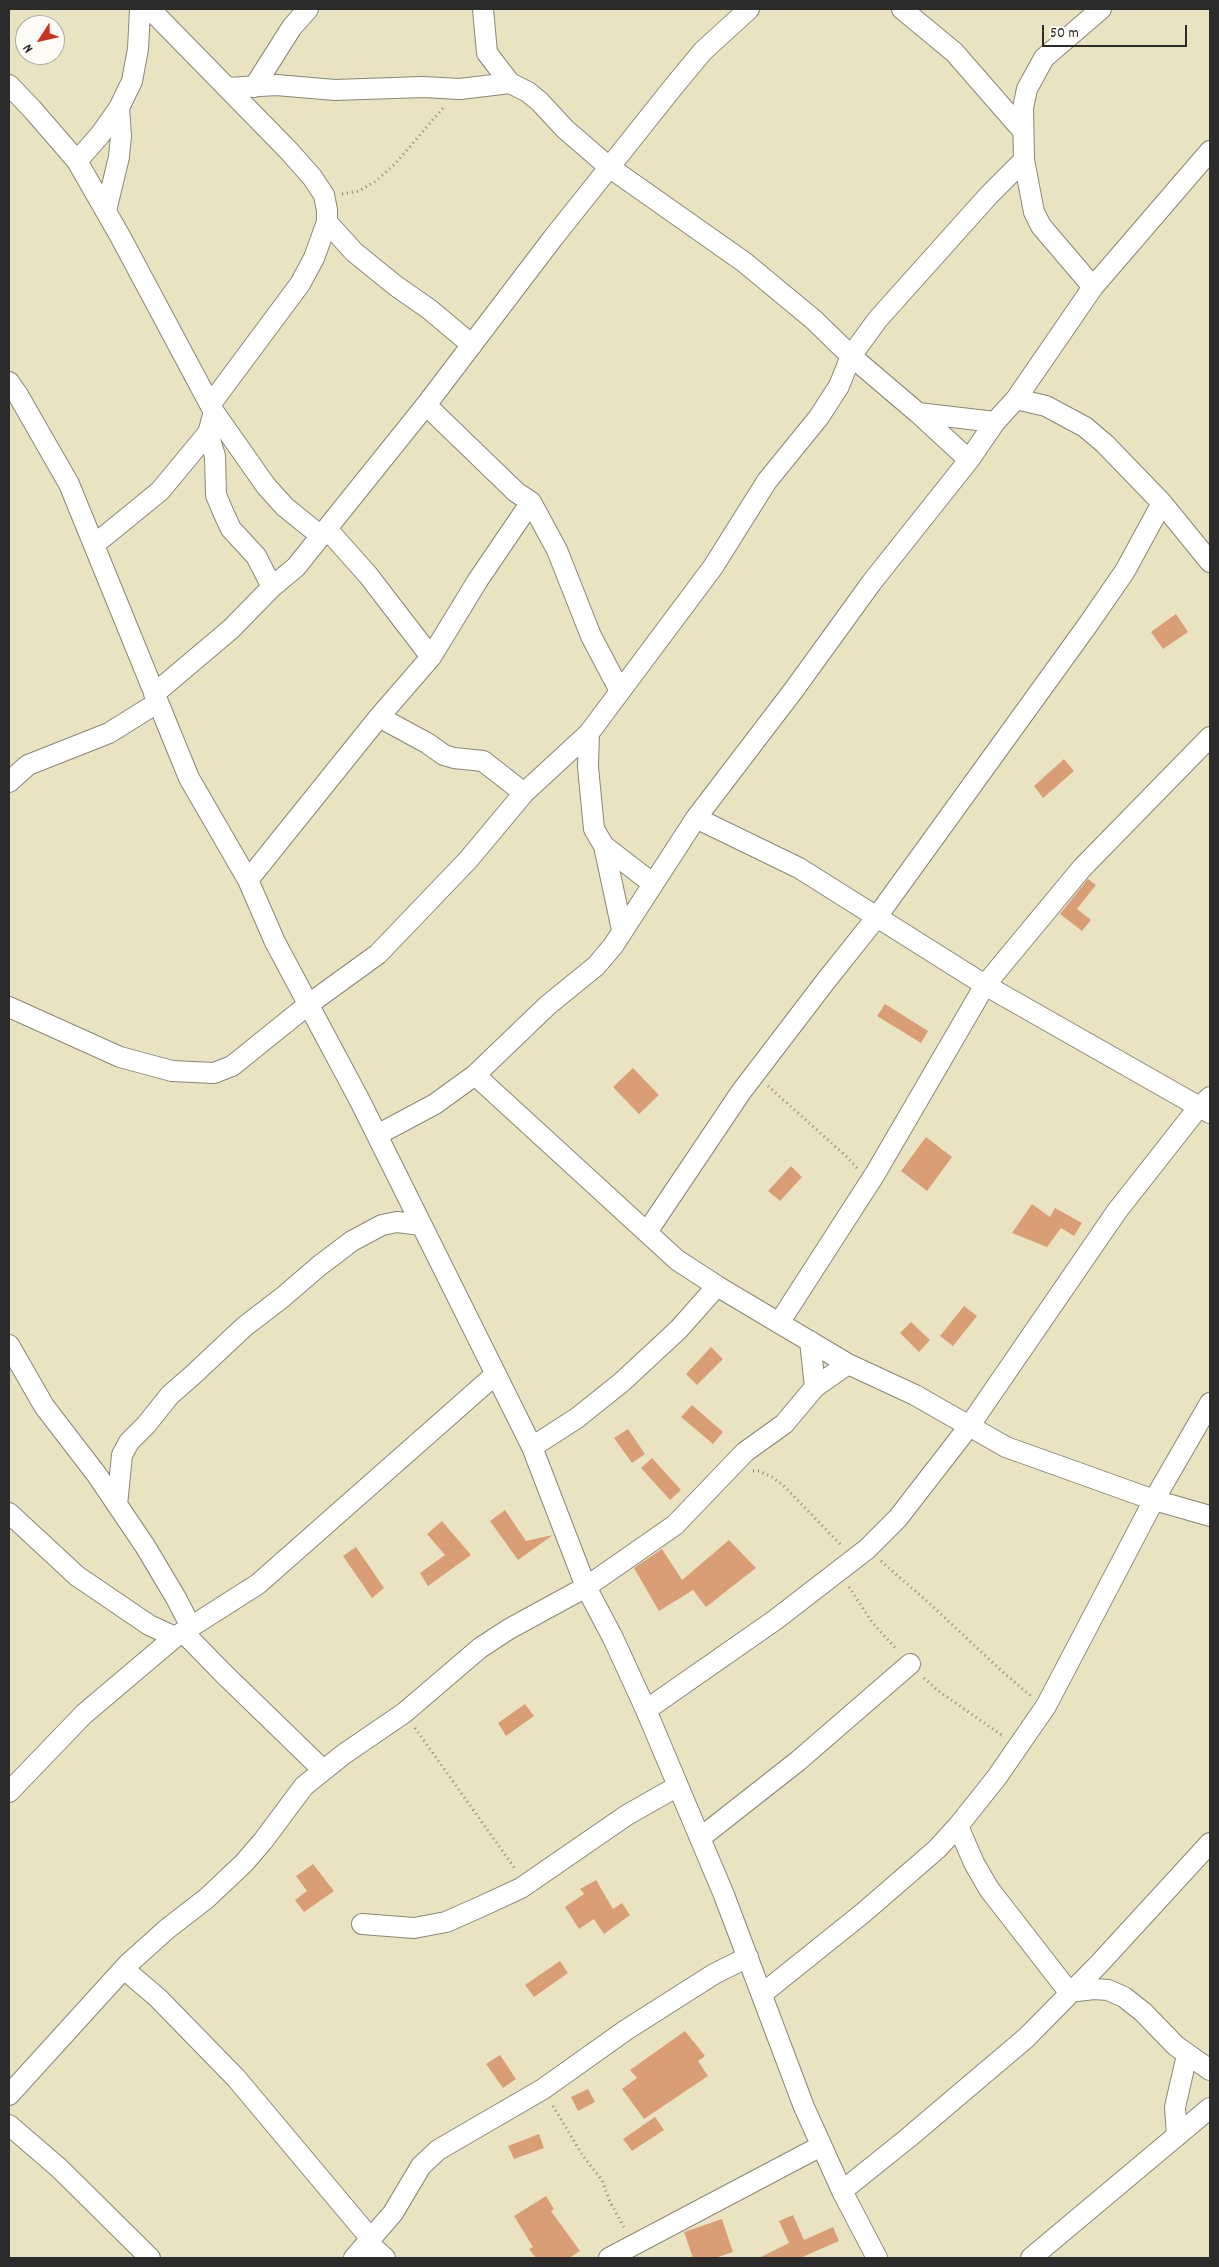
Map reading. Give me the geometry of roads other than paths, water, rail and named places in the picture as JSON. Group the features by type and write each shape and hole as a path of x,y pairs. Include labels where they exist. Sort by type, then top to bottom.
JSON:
{"street":[{"path":"77,161 100,135 119,108 132,81 138,49 140,9"},
{"path":"150,9 290,150 324,195 327,222 314,258 300,284 212,409 208,433 215,456 216,495 224,514 237,535 256,556 272,587"},
{"path":"254,87 292,27 308,9"},
{"path":"483,9 487,53 510,83 528,92 540,102 565,129 609,166 744,262 814,320 851,356 918,413 969,460"},
{"path":"9,782 28,765 108,733 156,699 296,566 426,405 609,166 703,51 749,9"},
{"path":"902,9 954,52 1023,131"},
{"path":"1093,287 1041,226 1029,192 1024,160 1023,108 1027,89 1044,58 1101,9"},
{"path":"228,88 276,85 335,90 423,87 460,89 510,83"},
{"path":"9,85 77,161 106,211 212,409 266,486 285,507 324,532 368,575 430,657"},
{"path":"106,211 119,157 121,136 119,108"},
{"path":"377,1135 435,1104 475,1075 548,1006 596,966 696,818 793,691 872,582 969,460 995,422 1016,399 1093,287 1210,151"},
{"path":"9,1007 120,1057 172,1071 214,1073 232,1066 309,1004 378,954 468,860 524,793 589,734 713,567 767,481 819,417 839,386 851,356 878,319 918,273 1024,160"},
{"path":"327,222 354,252 396,286 430,308 472,345"},
{"path":"9,382 69,484 189,778 248,880 275,942 377,1135 532,1447 586,1587 613,1638 646,1710 700,1838 821,2146 877,2258"},
{"path":"1016,399 1046,406 1085,428 1105,444 1162,503 1210,562"},
{"path":"426,405 516,492 531,502 557,550 591,636 620,691"},
{"path":"918,413 995,422"},
{"path":"95,544 160,491 208,433"},
{"path":"248,880 379,717 430,657 478,580 531,502"},
{"path":"647,1232 755,1074 876,918 1125,571 1162,503"},
{"path":"379,717 427,743 444,755 483,761 524,793"},
{"path":"589,734 588,767 592,818 594,828 604,846 622,930"},
{"path":"779,1323 868,1186 985,985 1082,868 1210,737"},
{"path":"9,761 28,765"},
{"path":"646,1710 775,1620 860,1554 898,1518 970,1425 1117,1211 1206,1106 1164,1086 985,985 798,868 696,818"},
{"path":"604,846 652,883"},
{"path":"475,1075 677,1260 779,1323 848,1364 970,1425 1006,1447 1154,1500 1210,1516"},
{"path":"117,1505 122,1455 129,1442 146,1425 170,1395 244,1327 352,1241 382,1225 397,1222 421,1225"},
{"path":"532,1447 577,1418 622,1382 679,1329 718,1286"},
{"path":"810,1341 815,1387"},
{"path":"9,1345 44,1406 72,1440 172,1590 183,1632 323,1770"},
{"path":"9,2095 124,1969 166,1929 208,1898 244,1863 263,1841 298,1793 323,1770 404,1713 480,1648 509,1628 586,1587 675,1525 745,1452 784,1424 815,1387 848,1364"},
{"path":"9,1792 84,1714 183,1632 258,1584 496,1374"},
{"path":"762,1994 863,1913 937,1849 997,1777 1046,1706 1154,1500 1210,1403"},
{"path":"11,1517 77,1576 149,1625 183,1632"},
{"path":"700,1838 798,1761 910,1664"},
{"path":"362,1924 414,1928 446,1922 527,1884 627,1815 678,1786"},
{"path":"958,1826 974,1863 989,1889 1069,1992"},
{"path":"842,2191 989,2071 1026,2038 1106,1956 1210,1843"},
{"path":"354,2258 392,2213 421,2166 438,2150 543,2089 626,2030 714,1974 748,1957"},
{"path":"124,1969 158,1998 236,2078 384,2258"},
{"path":"1069,1992 1094,1989 1108,1990 1124,1997 1187,2055 1210,2070"},
{"path":"1177,2136 1175,2107 1187,2055"},
{"path":"1031,2258 1210,2108"},
{"path":"9,2125 59,2168 150,2258"},
{"path":"609,2258 821,2146"}]}
